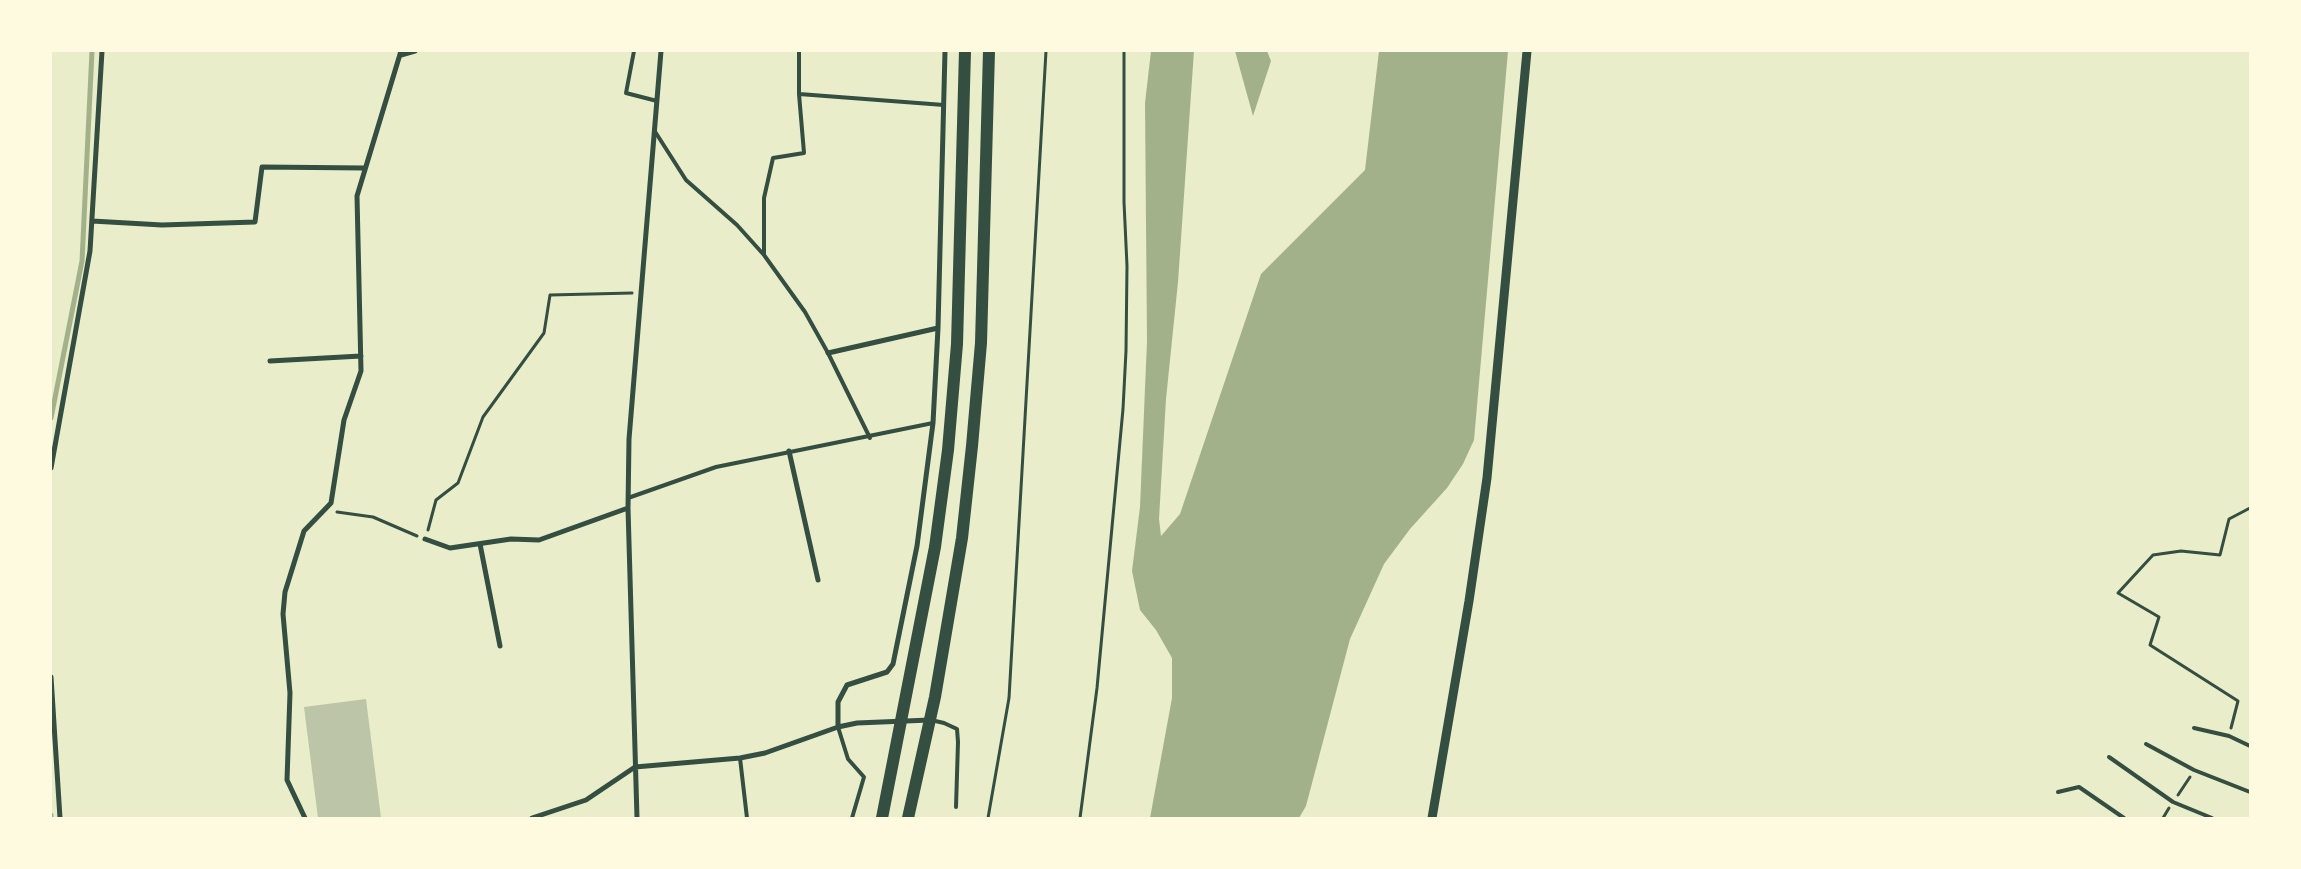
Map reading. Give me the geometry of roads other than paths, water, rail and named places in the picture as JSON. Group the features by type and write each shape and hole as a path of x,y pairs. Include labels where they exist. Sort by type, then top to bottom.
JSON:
{"highway":[{"path":"882,818 935,547 948,450 957,344 965,51"},
{"path":"908,818 930,720 962,538 973,437 981,343 989,51"}],"street":[{"path":"51,468 77,332 90,251 102,51"},
{"path":"305,818 287,780 290,693 284,605 285,592 304,531 331,502 344,420 361,370 357,196 364,168 401,53 415,51"},
{"path":"637,818 628,498 633,387 661,51"},
{"path":"838,727 838,702 846,685 887,672 893,664 917,546 933,423 938,328 945,51"},
{"path":"1432,818 1454,697 1483,508 1498,377 1527,51"},
{"path":"92,221 162,225 256,222 262,167 364,168"},
{"path":"828,353 938,328"},
{"path":"270,361 361,356"},
{"path":"789,451 818,580"},
{"path":"425,539 450,548 512,540 539,540 628,508"},
{"path":"480,544 500,646"},
{"path":"51,677 60,818"},
{"path":"532,818 586,800 635,767 740,758 765,753 838,727 900,720 930,720"}],"lane":[{"path":"634,51 626,93 657,101"},
{"path":"764,255 764,198 773,158 804,153 799,94 799,51"},
{"path":"799,94 944,105"},
{"path":"654,130 686,180 737,225 764,255 805,312 828,353 870,438"},
{"path":"628,498 716,467 789,451 870,438 933,423"},
{"path":"930,720 944,723 957,729 956,807"},
{"path":"838,727 848,760 864,777 852,818"},
{"path":"2194,728 2229,736 2250,746"},
{"path":"2146,744 2194,770 2250,792"},
{"path":"2109,757 2174,802 2212,818"},
{"path":"740,758 747,818"},
{"path":"2058,792 2079,787 2124,818"}],"waterway":[{"path":"51,418 82,261 92,51"}]}
